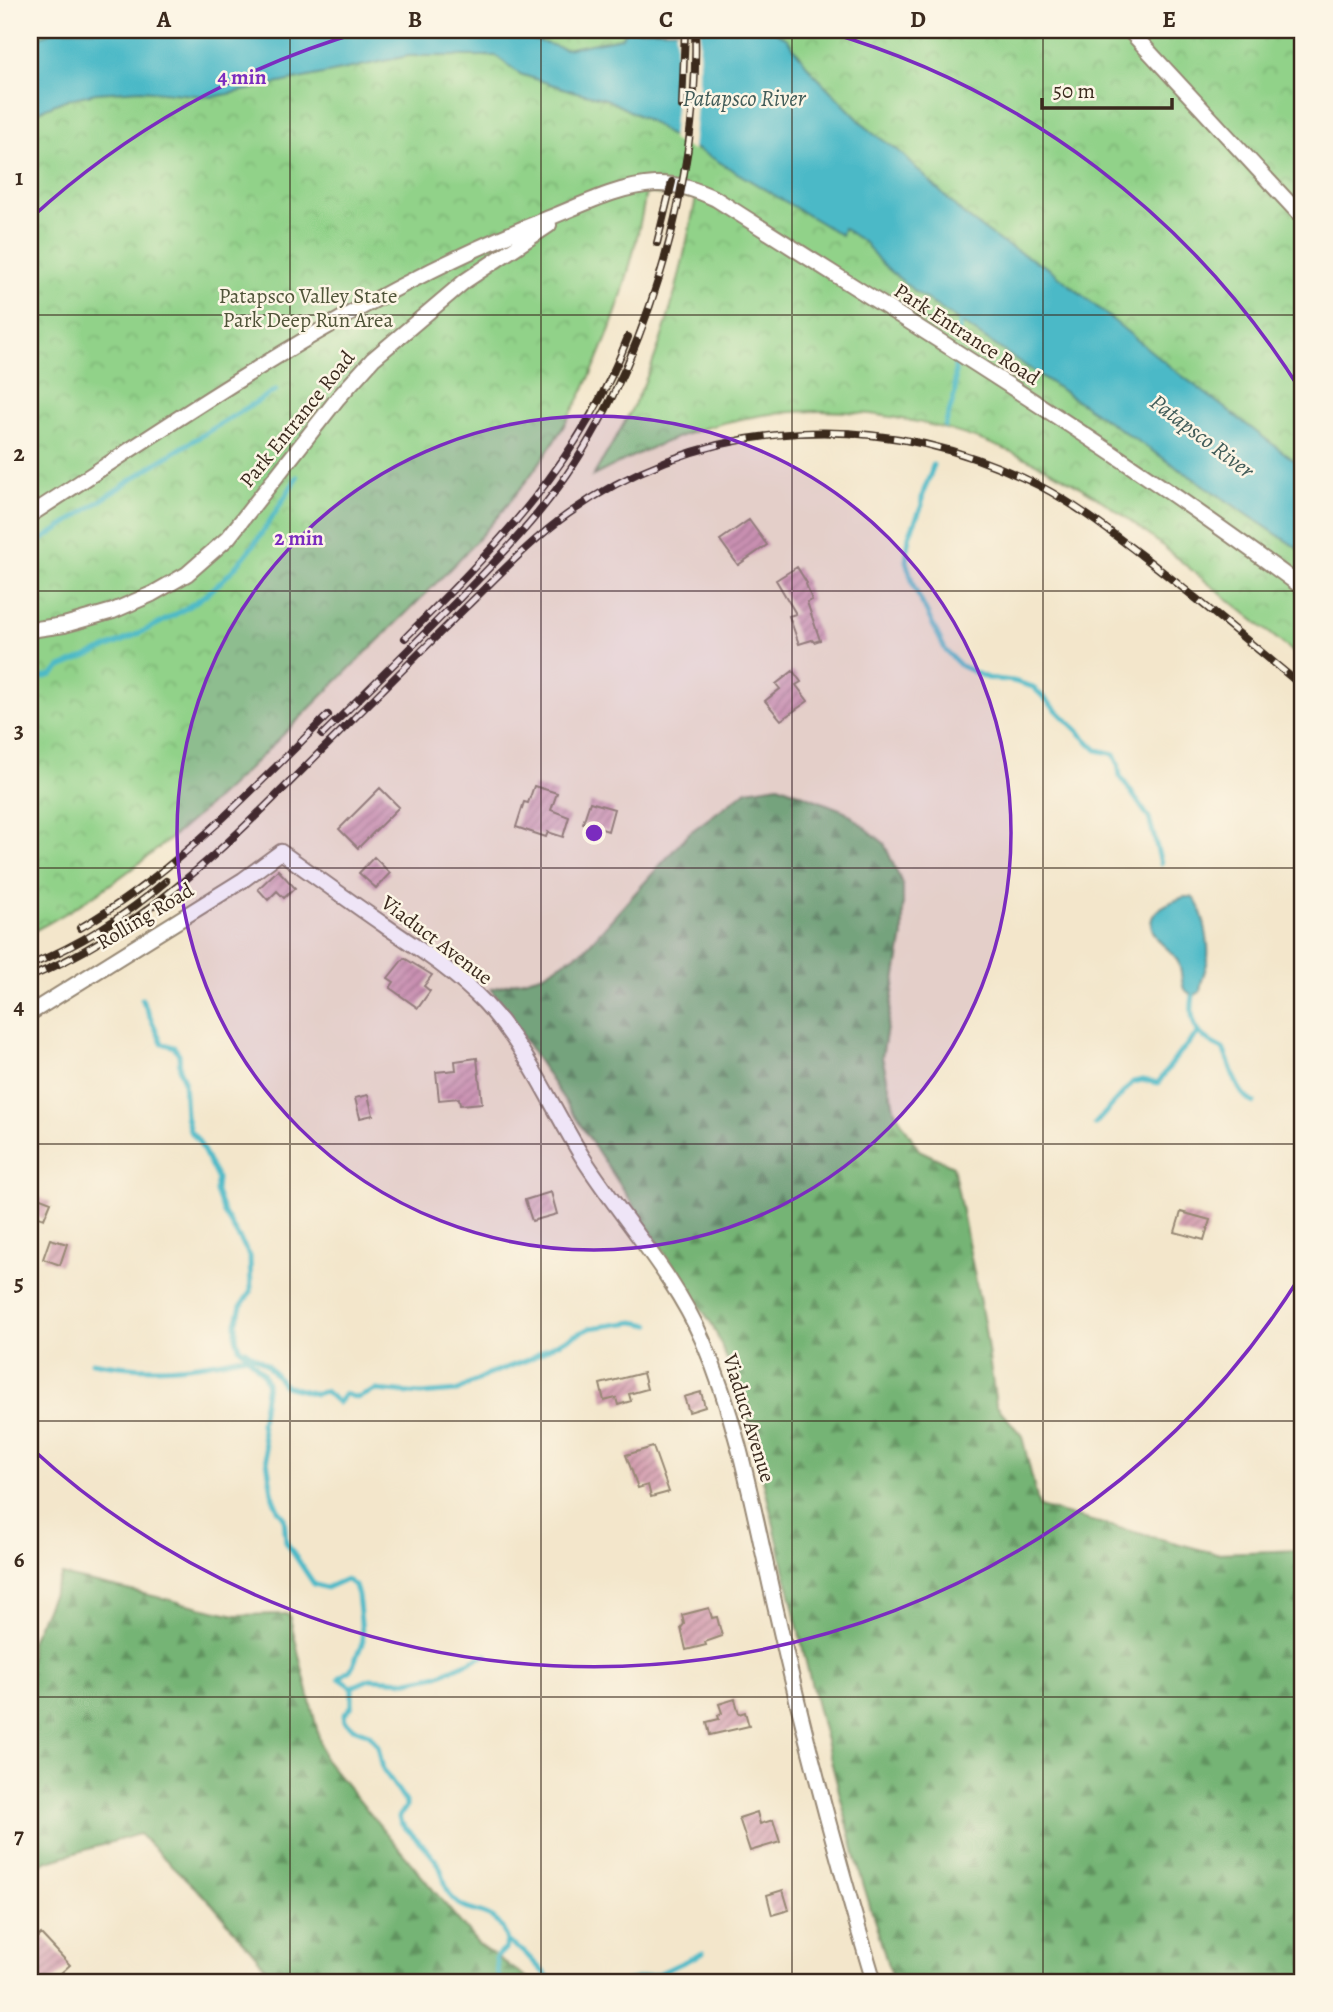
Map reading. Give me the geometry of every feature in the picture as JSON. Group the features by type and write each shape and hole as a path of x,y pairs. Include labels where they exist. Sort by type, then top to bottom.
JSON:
{"street":[{"path":"1129,30 1303,218"},
{"name":"Park Entrance Road","path":"30,515 271,359 341,318 455,258 587,203 634,187 674,184 696,189 716,199 1049,412 1258,554 1303,588"},
{"name":"Park Entrance Road","path":"30,630 64,625 113,611 152,594 187,574 229,538 338,398 373,359 465,281 525,240 587,203"},
{"name":"Rolling Road","path":"30,1013 243,880 281,852"},
{"name":"Viaduct Avenue","path":"281,852 430,956 457,976 484,1002 506,1028 584,1158 675,1289 701,1337 720,1383 736,1434 824,1806 874,1982"}],"green space":[{"name":"Patapsco Valley State Park Deep Run Area","path":"30,30 1303,30 1303,660 1135,524 1071,482 1023,457 972,437 920,423 866,414 812,411 758,416 705,428 676,438 593,476 632,409 661,340 675,294 696,198 646,193 626,280 596,363 569,417 547,452 498,517 412,607 202,811 121,877 30,933"},
{"path":"778,785 845,811 884,843 903,886 903,935 882,1057 895,1111 919,1150 953,1166 984,1323 996,1405 1022,1436 1039,1507 1214,1553 1303,1550 1303,1982 893,1982 860,1873 809,1675 745,1402 713,1326 491,989 544,974 585,949 689,833 747,790"},
{"path":"62,1575 235,1615 289,1614 324,1758 478,1944 533,1982 278,1982 212,1904 139,1834 48,1861 30,1871 30,1642"}],"water":[{"name":"Patapsco River","path":"58,30 536,30 527,32 524,37 565,49 621,38 625,32 622,30 773,30 787,39 813,73 871,132 899,151 963,214 1001,242 1050,269 1173,369 1303,467 1303,552 914,291 880,262 865,243 843,228 841,235 653,123 606,99 520,74 496,56 408,56 214,97 141,90 96,93 65,100 30,115 30,40"},
{"path":"1184,897 1192,897 1196,902 1207,939 1207,964 1200,992 1193,996 1184,989 1177,959 1160,942 1151,925 1156,912"}],"pier":[{"path":"676,30 700,30 693,151 672,140"}],"building":[{"path":"749,520 767,545 738,565 720,540"},
{"path":"797,567 807,583 812,600 807,602 820,640 799,644 789,616 796,614 776,580"},
{"path":"793,671 801,682 796,685 808,701 781,720 765,701 780,689 776,684"},
{"path":"534,786 557,793 551,810 569,817 563,837 548,832 546,837 516,827 524,802 528,803"},
{"path":"380,788 399,807 358,848 339,829"},
{"path":"590,802 614,809 608,831 583,823"},
{"path":"374,857 390,873 376,888 359,873"},
{"path":"278,870 295,888 284,898 277,891 268,900 258,889"},
{"path":"404,958 432,975 424,986 430,991 418,1008 390,988 394,982 388,978"},
{"path":"477,1058 482,1103 460,1105 459,1098 439,1100 436,1072 456,1070 455,1061"},
{"path":"368,1095 373,1115 360,1118 355,1098"},
{"path":"551,1192 557,1214 532,1221 525,1200"},
{"path":"30,1194 51,1202 44,1219 30,1214"},
{"path":"1181,1212 1210,1220 1204,1240 1175,1232"},
{"path":"50,1239 67,1244 60,1265 43,1259"},
{"path":"643,1373 647,1389 629,1394 631,1401 618,1405 616,1398 604,1401 600,1384"},
{"path":"701,1392 705,1407 689,1412 684,1397"},
{"path":"653,1447 669,1492 651,1497 648,1485 638,1488 626,1455"},
{"path":"709,1608 712,1618 717,1617 722,1636 705,1642 706,1645 686,1650 681,1628 684,1624 682,1615"},
{"path":"735,1699 739,1714 745,1712 749,1726 710,1735 707,1722 719,1719 718,1715 722,1713 719,1704"},
{"path":"757,1812 760,1824 773,1820 780,1842 750,1851 739,1818"},
{"path":"783,1890 789,1910 772,1915 767,1895"},
{"path":"41,1934 70,1965 51,1982 30,1982 30,1944"}],"waterway":[{"path":"958,337 961,316"},
{"path":"945,426 955,393 955,361"},
{"path":"30,548 155,464 276,390"},
{"path":"933,465 922,505 909,536 906,561 914,587 946,651 961,666 987,678 1033,687 1097,750 1114,754 1120,776 1149,818 1161,863"},
{"path":"30,681 52,675 61,667 157,624 209,592 247,553 297,477"},
{"path":"1193,996 1192,1015 1197,1029 1207,1040 1223,1049 1242,1093 1254,1103"},
{"path":"142,999 162,1043 174,1047 179,1054 190,1131 198,1140 217,1178 216,1192 224,1213 250,1256 251,1291 241,1306 236,1323 236,1338 239,1347 263,1373 267,1383 261,1423 273,1498 284,1517 286,1542 314,1584 326,1588 346,1579 355,1586 358,1595 363,1641 350,1670 339,1678 352,1687"},
{"path":"1095,1124 1133,1082 1143,1080 1158,1083 1199,1032"},
{"path":"245,1350 266,1364 285,1386 316,1394 325,1391 338,1403 345,1394 357,1398 376,1390 421,1394 457,1391 487,1375 530,1359 590,1328 634,1322 650,1325"},
{"path":"92,1362 170,1368 247,1356"},
{"path":"352,1687 370,1679 408,1681 438,1675 486,1655"},
{"path":"352,1687 352,1706 344,1715 345,1721 353,1728 369,1734 378,1746 383,1769 406,1802 406,1807 399,1817 401,1823 434,1858 450,1895 460,1905 497,1922 507,1941 524,1952 553,1982"},
{"path":"499,1982 496,1958 505,1949 507,1941"},
{"path":"623,1982 658,1974 703,1953"}],"railway":[{"path":"682,106 685,30"},
{"path":"322,735 454,604 527,526 550,498 583,449 613,395 639,337 660,276 676,213 688,151 694,89 695,30"},
{"path":"657,243 672,182"},
{"path":"405,638 504,535 561,462 609,382 628,337"},
{"path":"30,977 112,934 150,907 222,848 502,571 554,524 623,481 680,456 739,441 799,433 859,434 920,443 979,460 1038,485 1078,509 1141,555 1303,687"},
{"path":"80,928 115,906 180,856 241,801 328,715"},
{"path":"30,965 101,929 166,881"}]}
